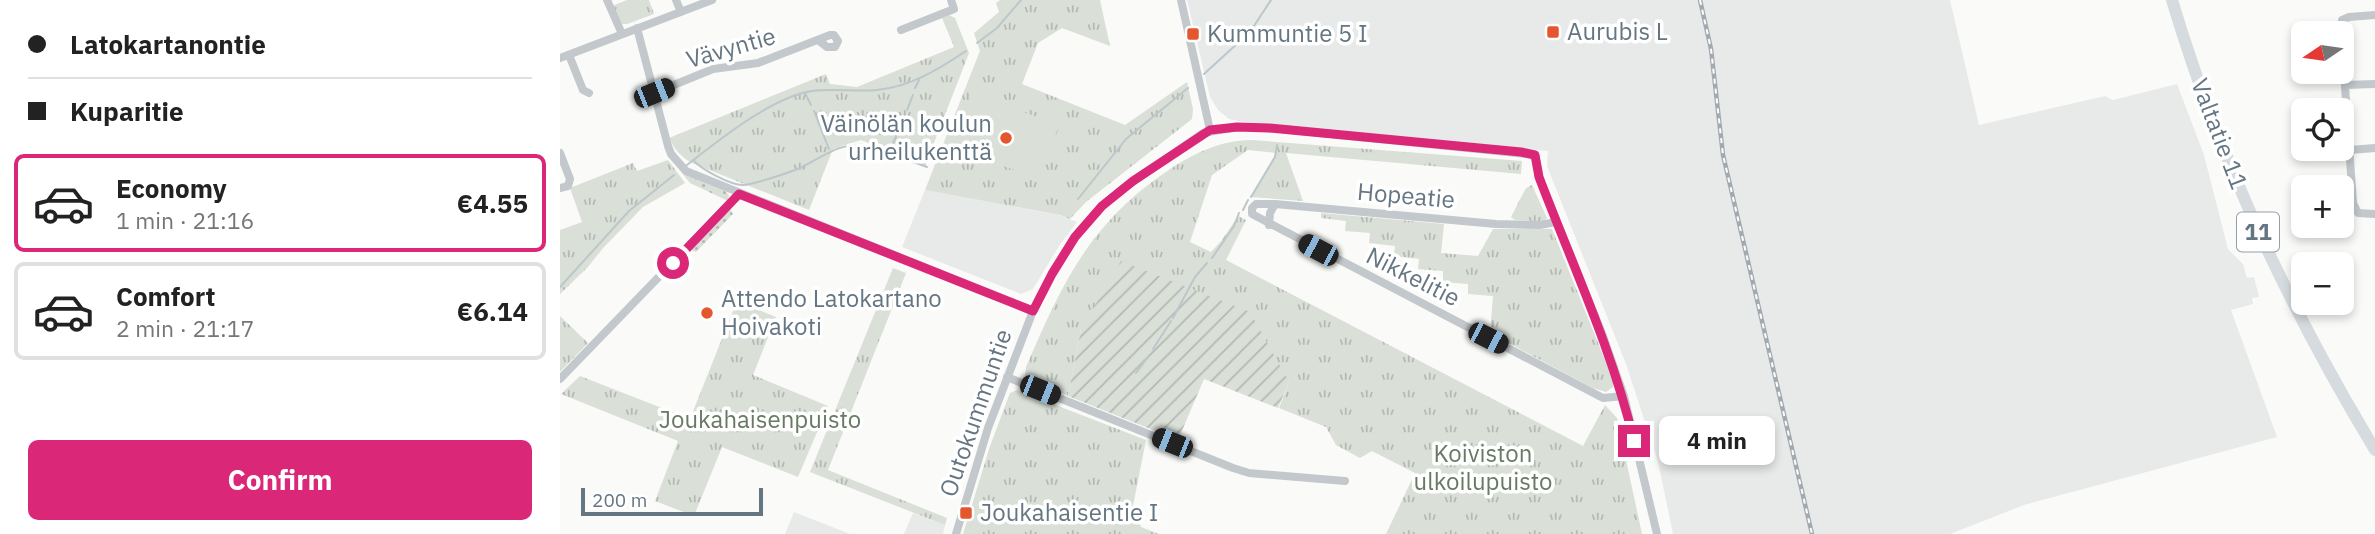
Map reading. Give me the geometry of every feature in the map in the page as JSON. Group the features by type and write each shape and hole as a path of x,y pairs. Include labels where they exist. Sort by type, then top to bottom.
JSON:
{"highway":[{"name":"Valtatie 11","path":"2172,0 2215,129 2258,233 2319,355 2375,450"}],"street":[{"path":"607,0 622,34"},
{"path":"676,0 681,12"},
{"path":"560,58 712,0"},
{"path":"901,30 954,9 951,0"},
{"path":"1181,0 1210,130 1269,128 1535,155 1539,177 1603,336 1624,396 1657,534"},
{"path":"2342,21 2348,17 2375,15"},
{"path":"637,28 668,146 677,162 695,176 1033,311"},
{"name":"Vävyntie","path":"654,93 713,69 758,63 818,40"},
{"path":"569,55 583,90 589,93"},
{"path":"2346,98 2345,85 2375,84"},
{"name":"Outokummuntie","path":"956,534 988,428 1033,311 1075,237 1102,206 1133,181 1210,130"},
{"path":"2354,150 2375,148"},
{"path":"560,153 570,179 568,186 560,188"},
{"path":"2351,161 2355,209 2362,215 2375,214"},
{"path":"560,379 739,194"},
{"path":"1256,204 1275,204 1270,213 1269,225 1252,214 1252,208 1256,204"},
{"name":"Hopeatie","path":"1275,204 1496,224 1540,225 1556,222"},
{"name":"Nikkelitie","path":"1269,225 1604,398 1624,396"},
{"path":"1007,377 1241,470 1345,481"}],"shaded area":[{"path":"1187,0 1950,0 1979,125 2105,96 2113,100 2177,84 2204,155 2228,249 2243,264 2247,278 2254,277 2259,297 2252,298 2253,304 2231,310 2277,437 2024,505 1950,534 1673,534 1658,462 1626,364 1547,166 1548,151 1229,119 1218,110 1210,97"},
{"path":"925,190 1059,215 1077,222 1033,289 1021,294 902,247"},
{"path":"794,512 850,534 785,534"},
{"path":"913,513 945,525 943,534 904,534"}],"green space":[{"path":"627,0 649,0 654,14 622,24 612,6"},
{"path":"1000,0 1100,0 1110,46 1062,28 1038,43 1022,84 1125,125 1187,82 1193,109 1192,119 1086,202 1070,219 925,190 980,51 974,33 999,12 996,3"},
{"path":"949,15 955,18 969,53 925,166 861,140 833,149 809,210 692,163 679,153 669,138 826,74 830,84 857,87 954,47 942,18"},
{"name":"Väinölän koulun urheilukenttä","path":"972,93 1059,125 1042,173 1032,175 952,150"},
{"name":"Koiviston ulkoilupuisto","path":"1252,140 1522,161 1521,174 1286,153 1303,201 1251,197 1276,153 1248,150 1212,175 1190,242 1211,252 1238,216 1246,220 1226,260 1583,446 1605,405 1617,418 1642,534 1386,534 1415,473 1372,451 1360,458 1336,445 1326,427 1279,408 1289,382 1081,329 1068,396 1025,377 1026,367 1065,284 1096,237 1115,215 1137,194 1184,161 1216,146"},
{"path":"668,160 685,183 643,207 560,294 560,230 582,222 570,188 633,163 637,171"},
{"path":"672,160 686,175 725,191 729,195 728,201 690,183"},
{"path":"1532,185 1547,218 1544,222 1515,220 1511,217 1526,188"},
{"path":"730,209 733,214 696,252 691,250"},
{"path":"1321,213 1444,224 1441,253 1478,256 1493,229 1552,229 1613,380 1613,387 1606,392 1593,388 1490,333 1493,296 1468,294 1468,284 1443,282 1443,271 1418,269 1419,259 1394,256 1395,246 1369,243 1370,233 1345,231 1346,221 1321,218"},
{"path":"1121,261 1250,312 1289,382 1278,408 1204,379 1178,440 1068,396 1081,329"},
{"path":"893,268 906,273 828,470 947,518 945,525 810,472"},
{"name":"Joukahaisenpuisto","path":"737,301 776,317 753,375 828,406 798,477 722,447 694,516 655,501 678,441 561,394 580,376 690,419"},
{"path":"560,316 588,343 560,372"},
{"path":"1017,390 1146,440 1133,506 1141,527 1159,534 963,534 990,446 1010,393"}],"waterway":[{"path":"977,43 997,28 1021,0"},
{"path":"1204,74 1250,32 1271,0"},
{"path":"687,165 763,110 796,95 820,90 861,91 901,85 935,70 966,51"},
{"path":"915,88 919,80"},
{"path":"1078,199 1126,139 1188,88"},
{"path":"805,93 811,105"},
{"path":"907,110 913,95"},
{"path":"814,111 829,149"},
{"path":"890,151 904,117"},
{"path":"694,161 731,183 743,185 789,172 839,148 856,145 866,145 927,167"},
{"path":"1251,197 1275,157 1277,145"},
{"path":"560,287 629,211 674,175"},
{"path":"1243,210 1248,200"},
{"path":"1212,258 1234,226 1239,213"},
{"path":"1173,318 1195,277 1207,263"},
{"path":"1153,349 1171,321"},
{"path":"1136,373 1148,357"}],"railway":[{"path":"1700,0 1711,49 1723,155 1812,534"}],"place":[{"name":"Aurubis L","path":"1553,32"},
{"name":"Kummuntie 5 I","path":"1193,34"},
{"name":"Väinölän koulun urheilukenttä","path":"1006,138"},
{"name":"Attendo Latokartano Hoivakoti","path":"707,313"},
{"name":"Joukahaisentie I","path":"966,513"}],"route":[{"path":"673,263 739,194 1033,311 1075,237 1102,206 1133,181 1210,130 1269,128 1521,152 1535,155 1539,177 1603,336 1624,396 1634,441"}]}
